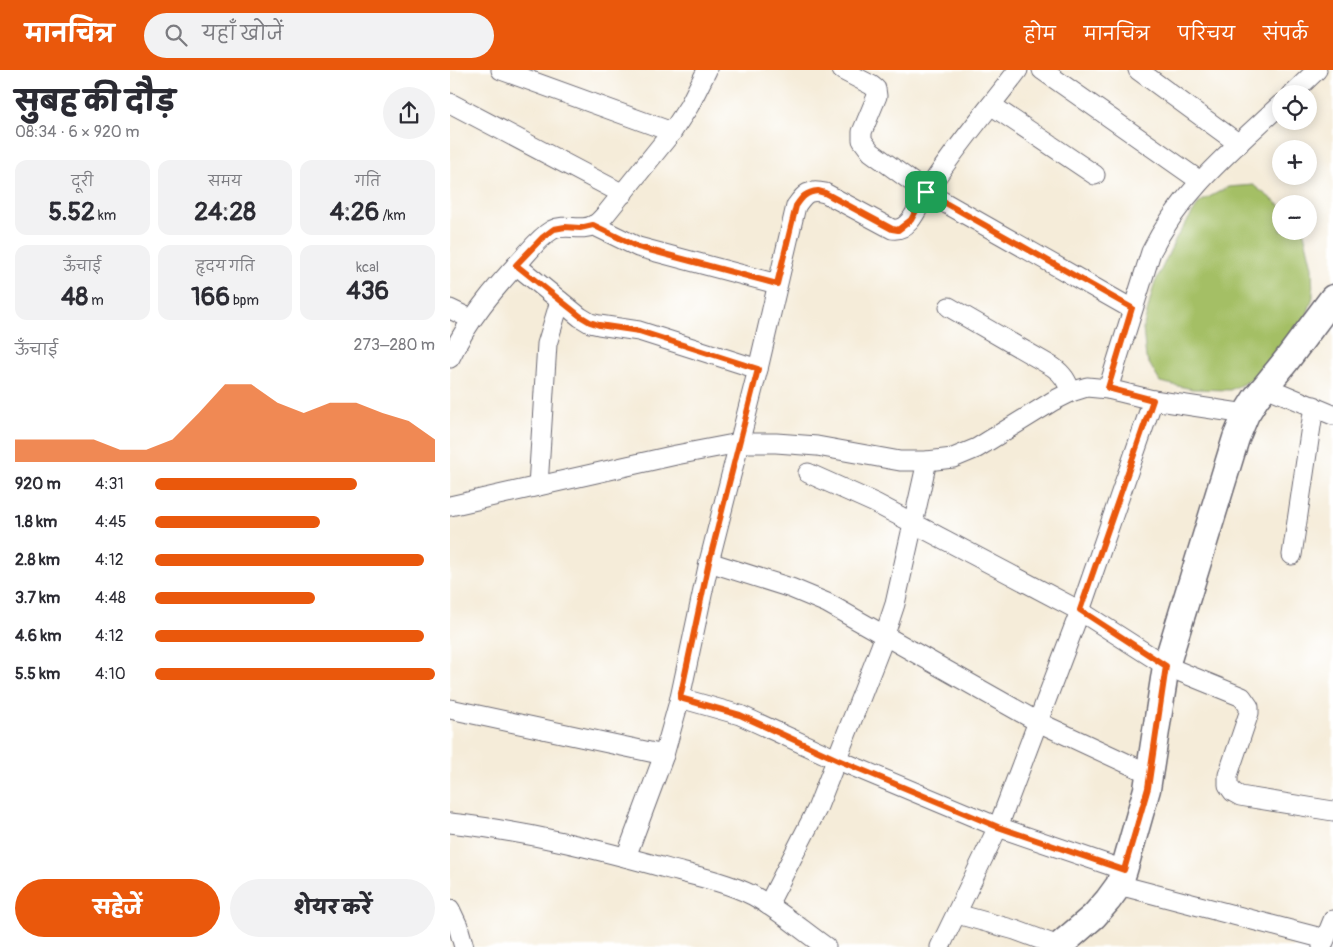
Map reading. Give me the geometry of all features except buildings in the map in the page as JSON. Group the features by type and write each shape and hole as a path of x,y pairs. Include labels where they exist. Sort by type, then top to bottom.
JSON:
{"street":[{"path":"501,70 672,132"},
{"path":"450,358 471,319 491,292 542,238 554,229 565,227 580,228 593,225 605,215 672,132 689,106 707,70"},
{"path":"842,70 876,90 877,96 862,132 862,140 871,152 926,192 1132,308"},
{"path":"626,857 664,756 680,698 709,562 758,369 796,206 804,195 811,192 825,193 892,229 898,230 911,220 926,192 952,153 1018,70"},
{"path":"1042,70 1200,180"},
{"path":"1138,70 1239,144"},
{"path":"1301,85 1317,70"},
{"path":"450,103 623,194"},
{"path":"991,105 1095,174"},
{"path":"1108,388 1150,252 1160,233 1200,180 1272,113"},
{"path":"593,225 638,247 777,284"},
{"path":"516,265 560,301 590,322 639,331 758,369"},
{"path":"957,914 1015,930 1059,947 1094,916 1122,878 1148,788 1166,666 1236,438 1246,414 1333,298"},
{"path":"538,486 547,344 560,301"},
{"path":"948,307 1053,367 1067,381 1071,392"},
{"path":"450,309 471,319"},
{"path":"1266,386 1333,415"},
{"path":"450,506 739,443 817,446 900,460 928,461 953,458 977,448 1071,392 1087,387 1108,388 1153,400 1246,414"},
{"path":"940,947 998,827 1080,610 1153,400"},
{"path":"1292,555 1314,406"},
{"path":"768,905 817,809 838,760 884,636 895,604 912,523 928,461"},
{"path":"808,473 844,488 1080,610 1166,666 1242,697 1247,702 1249,714 1228,776 1228,786 1240,796 1333,811"},
{"path":"709,562 807,593 1038,722 1150,774"},
{"path":"680,698 747,717 838,760 1122,878 1323,943 1333,920"},
{"path":"450,709 664,756"},
{"path":"450,824 521,833 626,857 729,886 752,895 768,905 826,947"},
{"path":"450,909 458,926 464,947"}],"green space":[{"path":"1253,185 1272,199 1272,240 1306,240 1312,267 1313,297 1305,321 1266,373 1230,390 1192,389 1160,382 1146,358 1143,329 1154,285 1176,238 1200,202 1228,187"}],"route":[{"path":"818,191 825,193 892,229 898,230 911,220 926,192 1132,308 1108,388 1153,400 1080,610 1166,666 1148,788 1124,870 998,827 838,760 753,720 680,698 709,562 758,369 639,331 590,322 516,265 542,238 554,229 565,227 580,228 593,225 638,247 777,284 796,206 804,195 818,191"}]}
